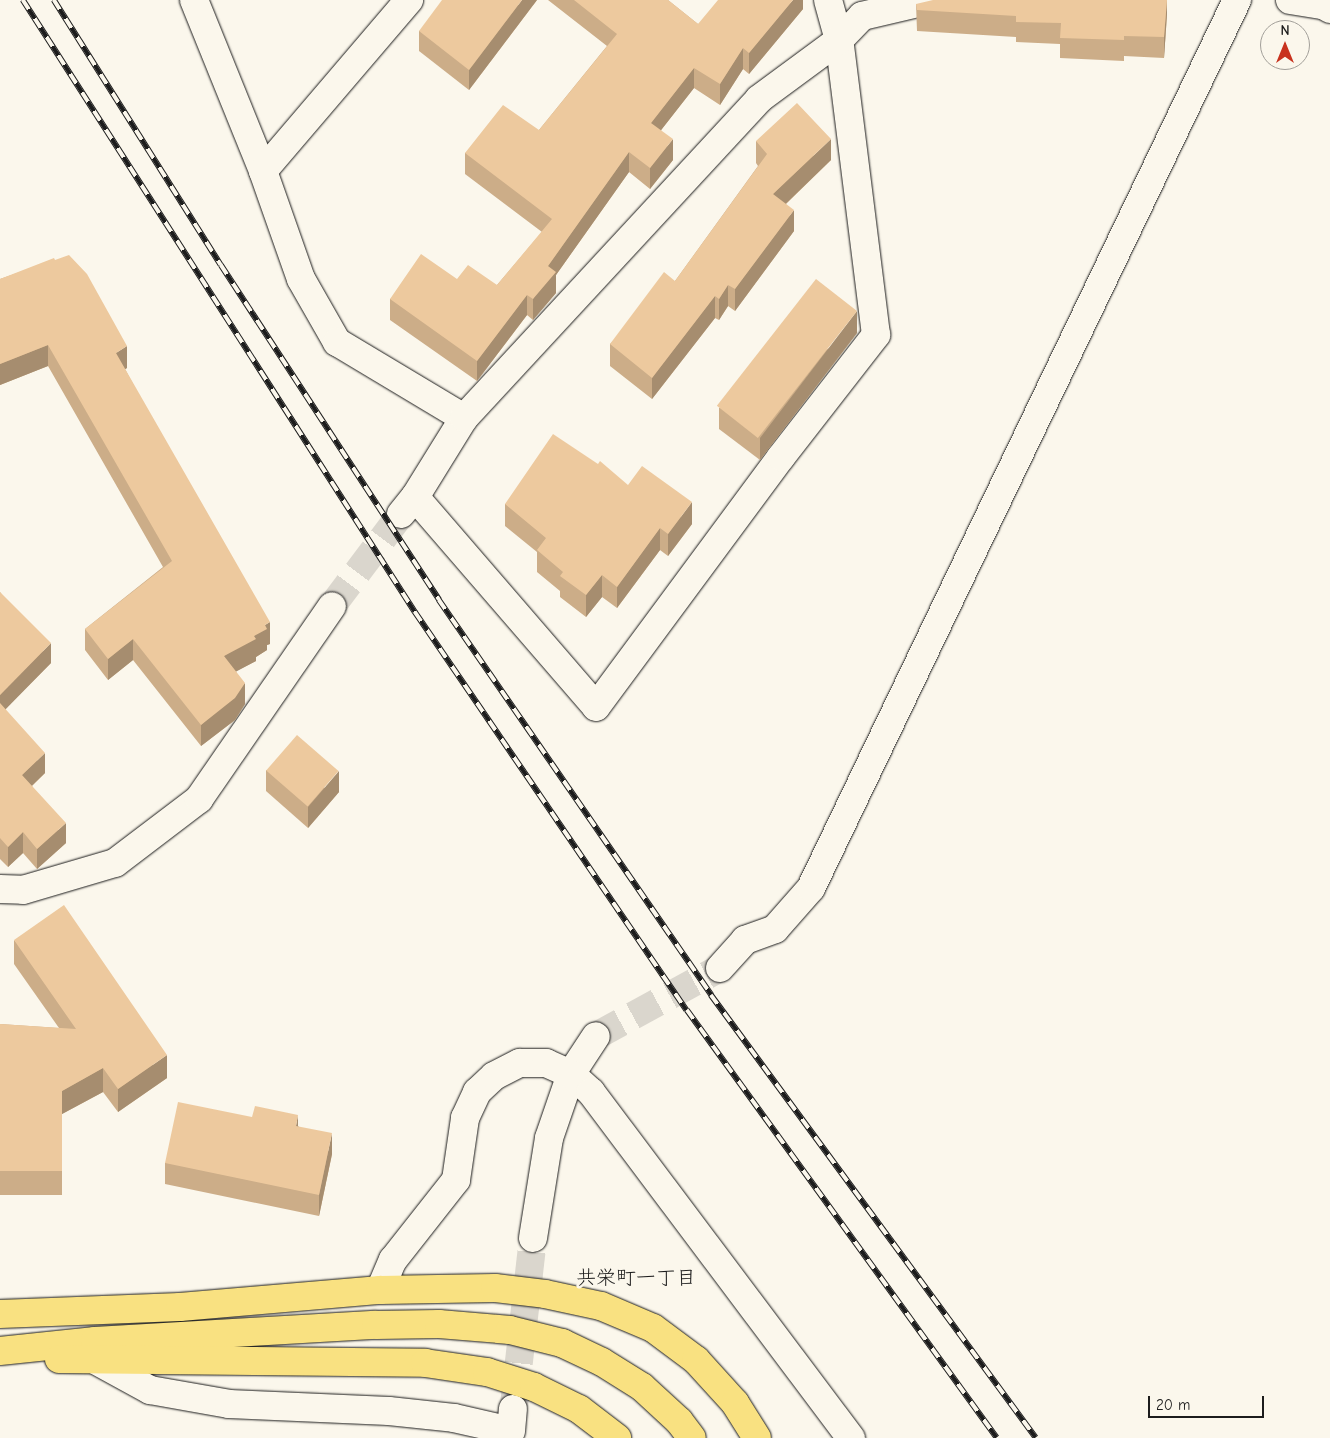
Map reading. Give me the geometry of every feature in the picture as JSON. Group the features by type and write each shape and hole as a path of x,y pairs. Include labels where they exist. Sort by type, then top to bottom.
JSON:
{"highway":[{"path":"0,1314 180,1307 380,1290 495,1288 544,1294 601,1306 653,1328 696,1360 735,1403 757,1438"},
{"path":"0,1351 95,1341 376,1325 439,1324 510,1330 562,1343 602,1362 642,1387 679,1421 692,1438"},
{"path":"0,1358 424,1363 487,1372 534,1387 579,1409 617,1438"}],"street":[{"path":"194,0 262,171 301,279 337,342 464,418"},
{"path":"262,171 409,0"},
{"path":"828,0 839,40 876,335 781,457 596,707 408,505 464,418 759,99 839,40 862,16 930,0"},
{"path":"720,968 745,940 774,929 811,888 1237,0"},
{"path":"1290,0 1327,4"},
{"path":"0,889 23,890 115,863 199,799 332,606"},
{"path":"533,1238 549,1138 571,1074 596,1036"},
{"path":"380,1290 393,1260 456,1180 465,1118 476,1092 494,1076 520,1063 546,1063 571,1074 591,1092 851,1438"},
{"path":"95,1360 150,1390 228,1404 389,1411 454,1418 512,1420"}],"building":[{"path":"442,0 522,0 469,70 419,31"},
{"path":"574,0 668,0 698,24 718,0 793,0 749,53 743,48 720,84 694,68 651,123 673,139 650,168 629,152 548,266 556,272 533,299 527,295 477,361 390,299 421,254 457,279 468,265 497,285 552,219 465,153 503,105 539,130 617,34"},
{"path":"933,0 1167,0 1164,37 1124,36 1124,40 1060,38 1061,23 1016,22 1016,16 917,10 916,4"},
{"path":"797,103 831,139 773,194 794,210 735,289 728,285 719,299 715,296 652,378 610,344 664,272 675,281 767,154 756,141"},
{"path":"69,255 87,274 127,346 116,353 270,622 265,625 267,629 254,636 256,639 224,656 245,683 235,698 201,725 133,639 108,659 85,629 172,561 48,345 0,364 0,279 54,258 55,260"},
{"path":"816,279 857,311 758,438 717,406"},
{"path":"553,434 598,464 600,461 628,485 642,466 692,502 668,534 660,528 617,587 602,575 586,595 560,576 563,572 537,550 546,538 505,504"},
{"path":"0,592 51,643 0,695"},
{"path":"0,703 45,753 22,775 66,823 37,849 23,832 8,847 0,838"},
{"path":"297,735 339,771 308,807 266,770"},
{"path":"64,905 167,1055 118,1089 103,1068 62,1091 62,1171 0,1171 0,1024 76,1029 14,940"},
{"path":"178,1102 252,1117 255,1106 298,1115 296,1126 332,1133 319,1195 165,1163"}],"tunnel":[{"path":"332,606 401,514"},
{"path":"596,1036 720,968"},
{"path":"514,1405 533,1238"}],"railway":[{"path":"23,0 415,612 687,1010 997,1438"},
{"path":"54,0 221,265 439,600 711,995 1036,1438"}],"district":[{"name":"共栄町一丁目","path":"636,1277"}]}
